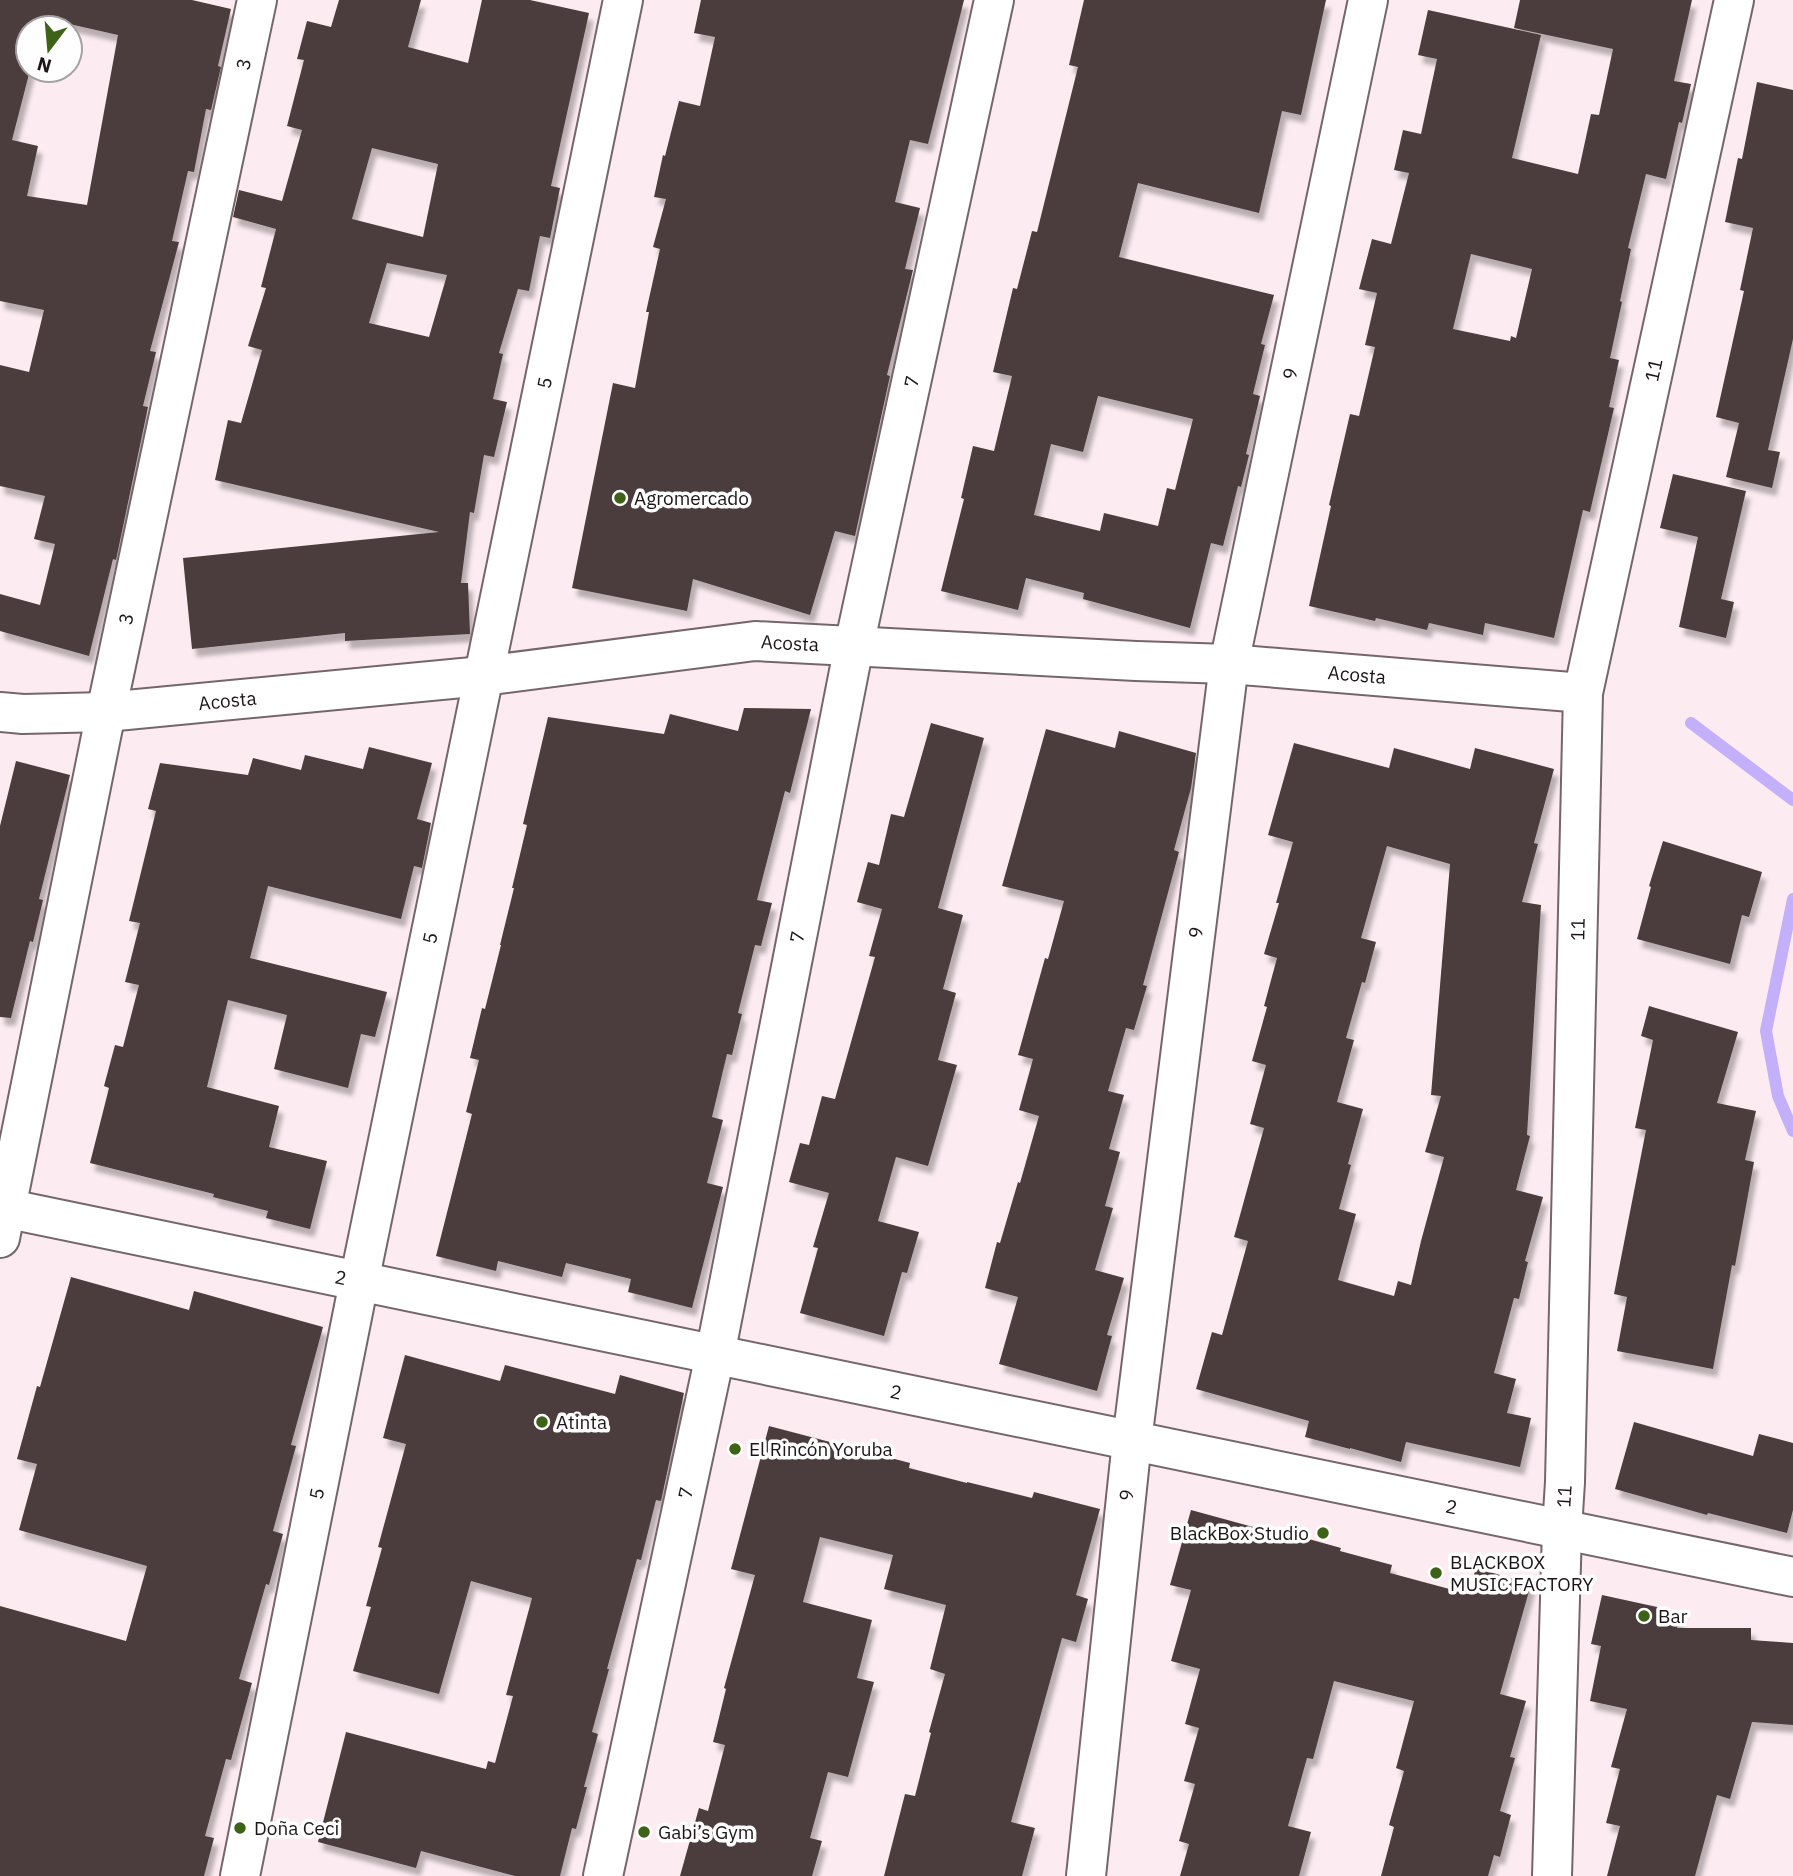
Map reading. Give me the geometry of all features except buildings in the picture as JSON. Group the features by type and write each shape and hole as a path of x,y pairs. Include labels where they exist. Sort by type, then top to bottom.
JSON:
{"street":[{"name":"3","path":"2,1218 257,0"},
{"name":"5","path":"240,1876 359,1282 623,0"},
{"name":"7","path":"603,1876 715,1355 854,646 994,0"},
{"name":"9","path":"1086,1876 1132,1441 1229,664 1368,0"},
{"name":"11","path":"1552,1876 1565,1482 1583,693 1734,0"},
{"name":"Acosta","path":"0,712 106,712 483,676 755,641 1136,662 1229,664 1583,693"},
{"name":"2","path":"2,1218 359,1282 1793,1577"}],"waterway":[{"path":"1691,723 1793,800"},
{"path":"1793,899 1766,1031 1778,1096 1793,1131"}],"place":[{"name":"Agromercado","path":"620,498"},
{"name":"Atinta","path":"542,1422"},
{"name":"El Rincón Yoruba","path":"735,1449"},
{"name":"BlackBox Studio","path":"1323,1533"},
{"name":"BLACKBOX MUSIC FACTORY","path":"1436,1573"},
{"name":"Bar","path":"1644,1616"},
{"name":"Doña Ceci","path":"240,1828"},
{"name":"Gabi’s Gym","path":"644,1832"}]}
